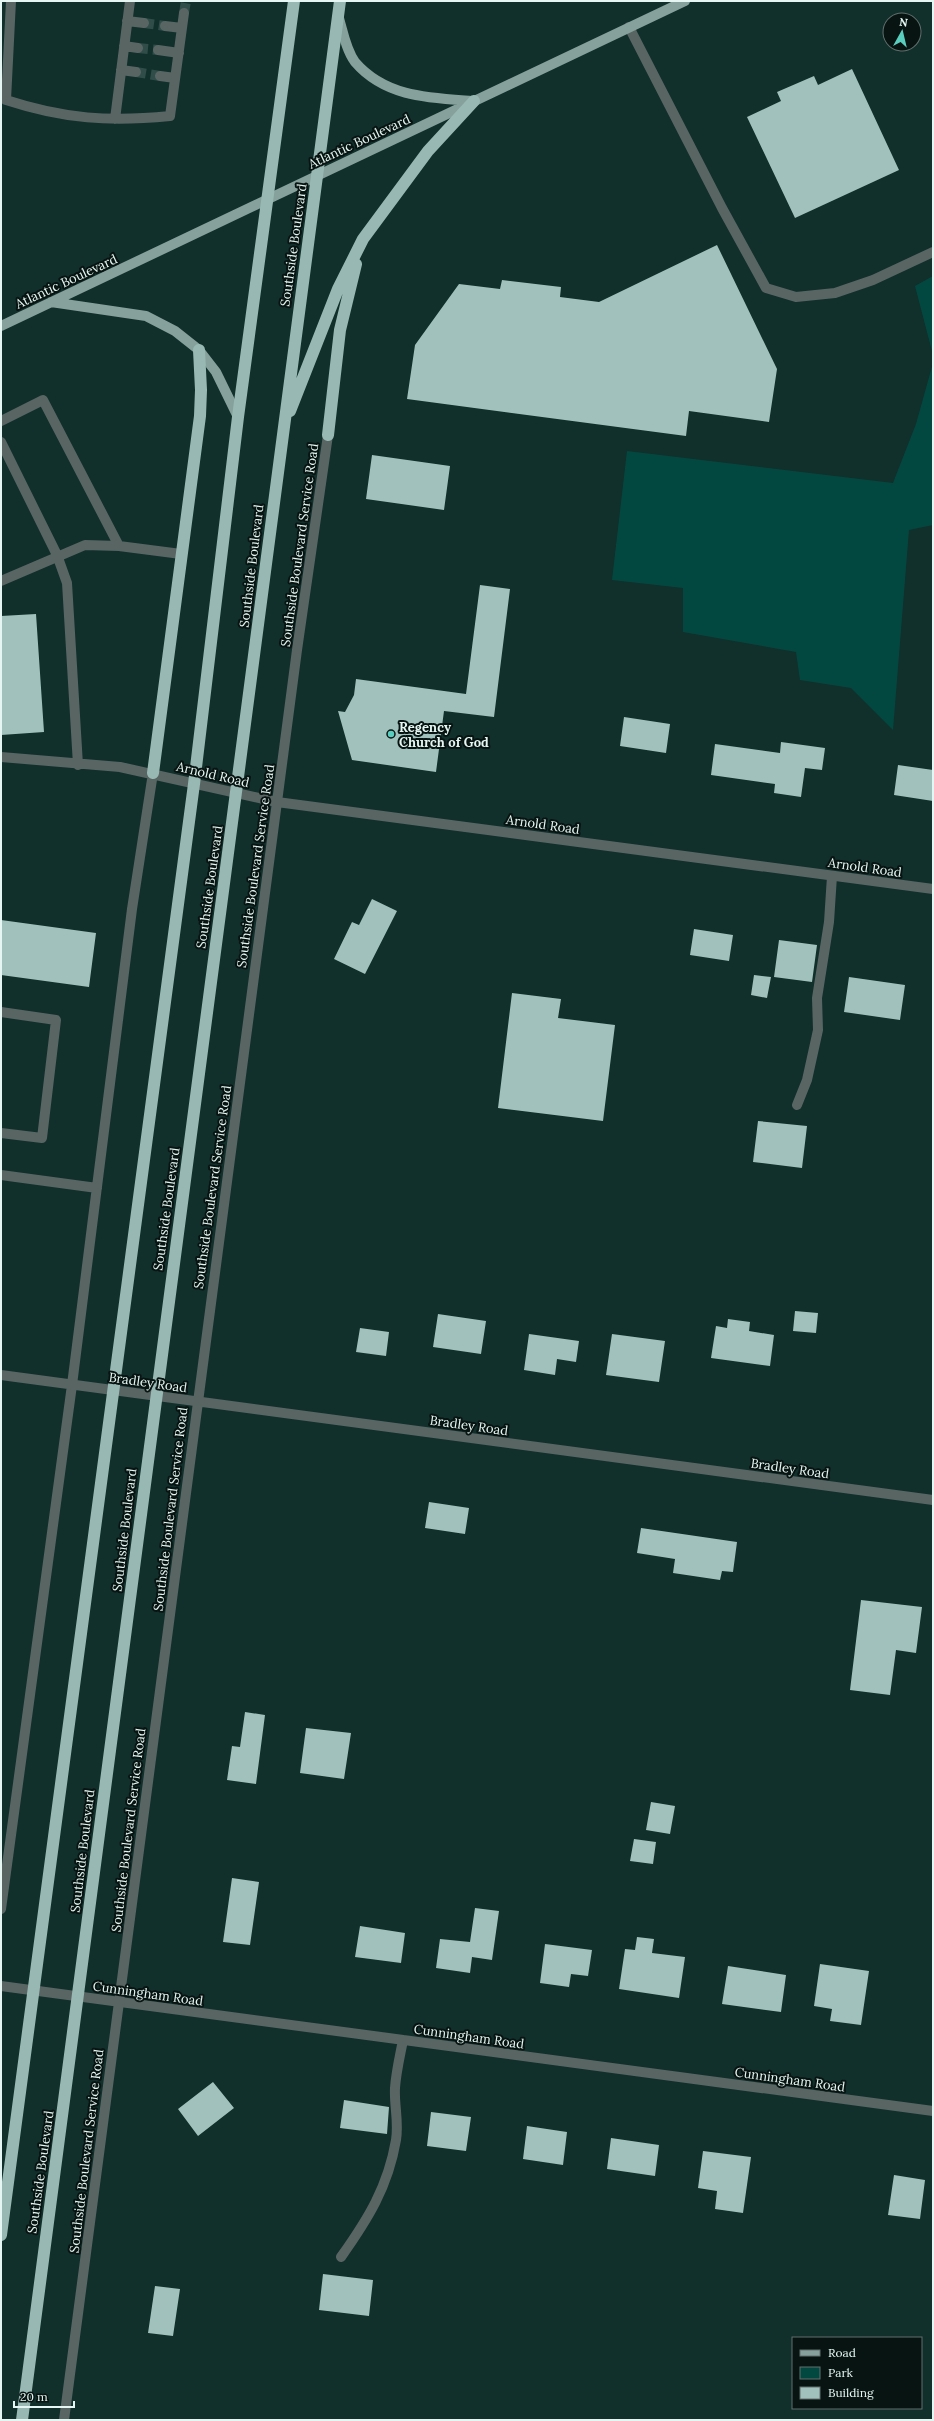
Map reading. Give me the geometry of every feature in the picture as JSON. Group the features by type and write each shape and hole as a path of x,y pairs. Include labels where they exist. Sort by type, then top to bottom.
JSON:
{"highway":[{"path":"1,2235 194,784 238,416 294,1"},
{"name":"Southside Boulevard","path":"22,2420 155,1396 340,1"},
{"path":"282,432 313,348 362,239 428,151 474,101"},
{"path":"328,434 340,330 362,239"},
{"path":"153,773 200,416 201,390 199,350"}],"main road":[{"name":"Atlantic Boulevard","path":"1,326 685,1"},
{"path":"338,16 346,45 355,61 381,84 421,98 474,101"},
{"path":"51,302 146,316 175,331 199,350 216,372 238,416"}],"street":[{"path":"11,1 4,100 46,112 85,119 170,116 184,14"},
{"path":"115,119 130,1"},
{"path":"128,21 144,23"},
{"path":"165,26 182,28"},
{"path":"629,27 722,208 766,288 796,297 835,293 873,280 933,252"},
{"path":"124,46 138,48"},
{"path":"158,50 179,53"},
{"path":"121,70 136,72"},
{"path":"160,76 175,78"},
{"path":"1,421 43,400 119,546"},
{"name":"Southside Boulevard Service Road","path":"64,2420 197,1402 328,434"},
{"path":"1,442 58,555 67,582 78,764"},
{"path":"1,580 85,545 119,546 181,554"},
{"name":"Arnold Road","path":"1,756 120,767 153,773 194,784 277,802 933,890"},
{"path":"1,1909 72,1385 132,909 153,773"},
{"path":"796,1105 807,1080 818,1030 816,998 829,922 832,876"},
{"path":"1,1012 56,1020 42,1138 1,1132"},
{"path":"1,1175 97,1188"},
{"name":"Bradley Road","path":"1,1375 933,1500"},
{"name":"Cunningham Road","path":"1,1986 933,2111"},
{"path":"341,2257 372,2212 390,2168 396,2138 397,2112 395,2089 403,2040"}],"green space":[{"path":"933,276 933,355 915,286"},
{"path":"933,363 933,525 909,530 893,730 851,688 800,680 796,652 683,632 683,588 612,580 627,451 893,483 916,424"}],"building":[{"path":"852,69 899,170 795,218 747,117 781,101 777,92 814,76 818,85"},
{"path":"717,245 777,369 769,422 689,411 686,436 407,399 415,345 459,284 500,289 502,280 561,287 560,297 599,302"},
{"path":"372,455 450,466 444,510 366,499"},
{"path":"480,585 510,589 494,717 444,711 436,772 352,760 338,711 345,712 354,695 356,679 466,694"},
{"path":"36,614 44,732 1,735 1,616"},
{"path":"624,717 670,724 666,753 620,746"},
{"path":"781,742 825,748 822,770 805,768 801,797 774,793 775,784 711,775 715,744 780,753"},
{"path":"898,765 933,770 933,801 894,795"},
{"path":"372,899 397,911 365,974 334,959 352,922 359,925"},
{"path":"1,920 96,933 89,987 1,975"},
{"path":"694,929 733,935 729,961 690,955"},
{"path":"779,940 817,945 812,982 774,977"},
{"path":"754,975 771,977 767,998 751,995"},
{"path":"849,977 905,985 900,1020 844,1012"},
{"path":"512,993 561,999 558,1018 615,1025 603,1121 498,1108"},
{"path":"758,1121 807,1126 802,1168 753,1162"},
{"path":"795,1311 818,1313 816,1333 793,1331"},
{"path":"438,1314 486,1321 481,1354 433,1347"},
{"path":"728,1319 750,1322 749,1331 774,1335 770,1366 711,1358 716,1326 727,1328"},
{"path":"360,1328 389,1332 386,1356 356,1352"},
{"path":"529,1334 579,1341 576,1362 557,1359 555,1375 524,1370"},
{"path":"612,1334 665,1341 659,1382 606,1375"},
{"path":"429,1502 469,1508 465,1534 425,1528"},
{"path":"641,1528 737,1542 733,1572 722,1571 720,1580 673,1573 675,1559 637,1553"},
{"path":"861,1600 922,1607 916,1653 896,1650 890,1695 850,1690"},
{"path":"245,1712 265,1715 256,1784 227,1780 232,1746 240,1747"},
{"path":"306,1728 351,1733 344,1779 300,1773"},
{"path":"651,1802 675,1806 670,1834 646,1830"},
{"path":"634,1839 656,1842 653,1864 630,1861"},
{"path":"232,1878 259,1882 250,1945 223,1942"},
{"path":"475,1908 499,1911 492,1960 472,1957 470,1973 436,1968 440,1939 470,1942"},
{"path":"360,1926 405,1933 401,1963 355,1957"},
{"path":"637,1937 654,1939 652,1953 685,1957 679,1998 619,1989 625,1949 635,1950"},
{"path":"545,1944 592,1950 588,1976 571,1974 569,1987 540,1983"},
{"path":"820,1964 869,1971 861,2025 830,2021 832,2009 814,2006"},
{"path":"728,1966 786,1975 781,2012 722,2004"},
{"path":"213,2082 234,2108 198,2136 178,2109"},
{"path":"344,2100 389,2107 387,2134 340,2128"},
{"path":"431,2112 471,2117 466,2151 427,2146"},
{"path":"527,2126 567,2132 563,2165 523,2159"},
{"path":"611,2138 659,2145 655,2176 607,2169"},
{"path":"703,2151 751,2157 743,2213 715,2209 717,2191 698,2188"},
{"path":"894,2175 925,2180 920,2219 888,2215"},
{"path":"323,2274 373,2280 369,2316 319,2310"},
{"path":"155,2286 180,2289 173,2336 148,2333"}],"tunnel":[{"path":"184,13 186,1"},
{"path":"144,23 165,26"},
{"path":"138,48 158,50"},
{"path":"136,72 160,76"}],"place":[{"name":"Regency Church of God","path":"391,734"}]}
